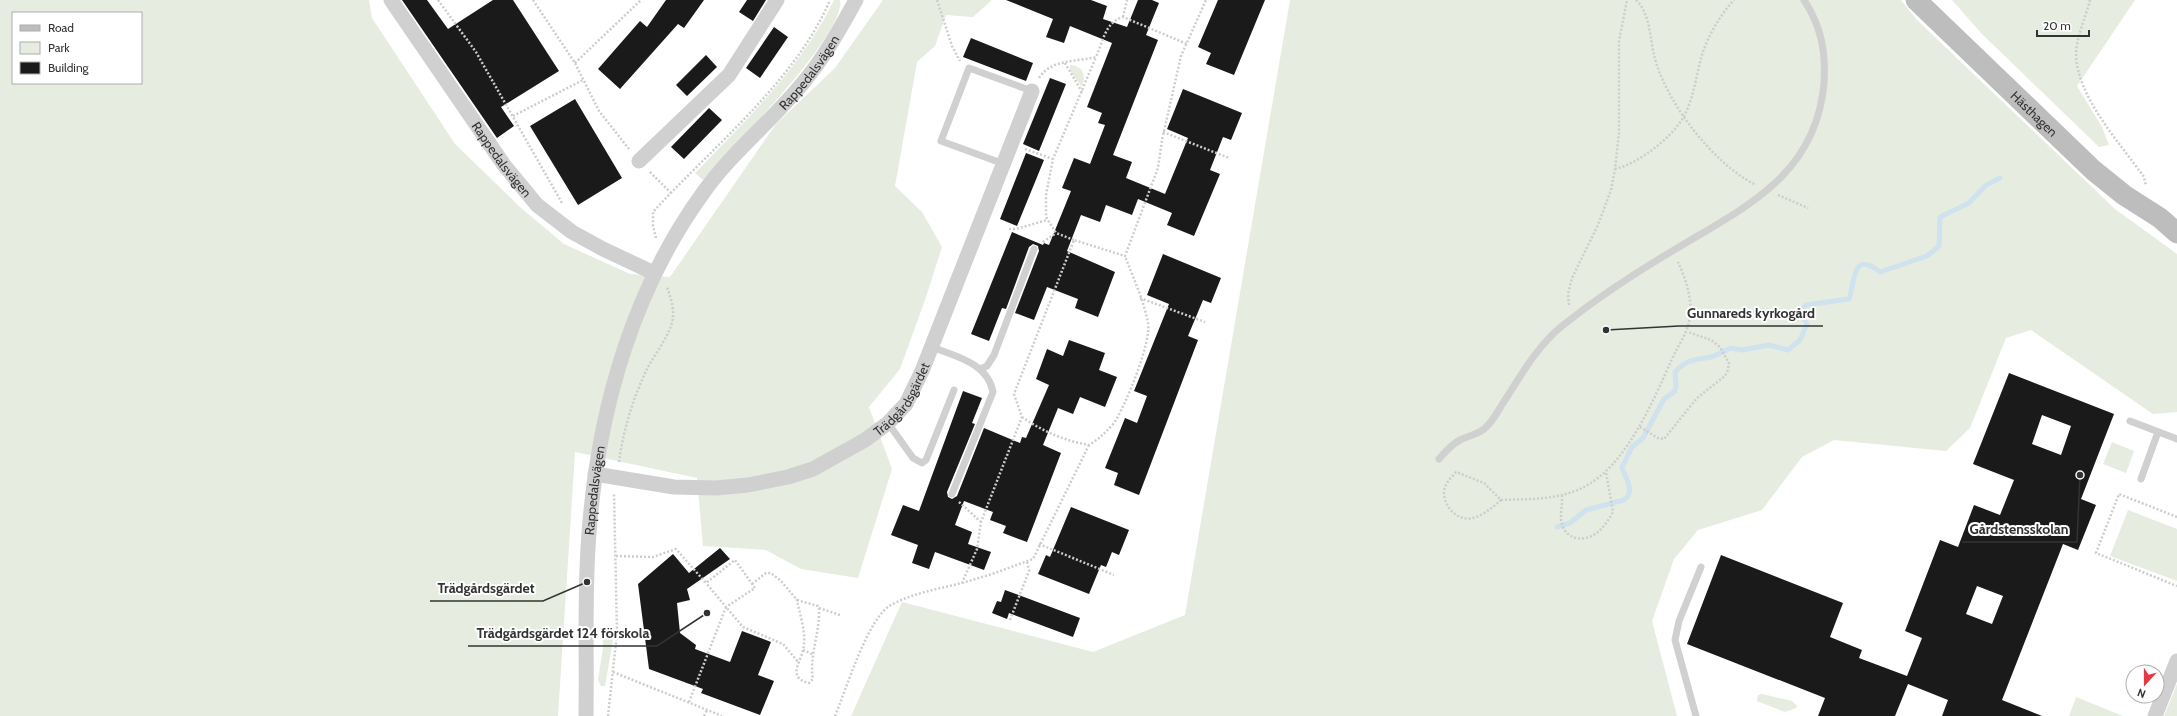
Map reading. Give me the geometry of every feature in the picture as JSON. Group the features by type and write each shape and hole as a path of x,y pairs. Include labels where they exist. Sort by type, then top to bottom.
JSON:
{"street":[{"name":"Rappedalsvägen","path":"392,0 504,166 537,205 572,232 603,249 654,273"},
{"path":"639,161 728,75 776,0"},
{"name":"Rappedalsvägen","path":"586,716 587,582 595,474 606,414 637,312 654,273 703,192 802,84 830,46 856,0"},
{"name":"Hästhagen","path":"1916,0 2093,170 2124,195 2168,220 2177,233"},
{"name":"Trädgårdsgärdet","path":"595,474 674,487 716,488 748,485 813,470 865,440 888,424 906,404 932,347 1032,91"},
{"path":"2155,716 2177,661"}],"lane":[{"path":"1439,459 1459,440 1484,429 1544,344 1561,327 1603,296 1672,250 1747,206 1778,180 1797,159 1812,134 1822,106 1825,72 1823,40 1811,11 1804,0"},
{"path":"1004,164 941,141 968,70 969,68 1032,91"},
{"path":"980,369 987,366 994,355 1034,249"},
{"path":"932,347 972,363 980,369 989,382 993,392 952,494"},
{"path":"888,424 913,458 922,463 926,460 954,390"},
{"path":"2130,421 2177,439"},
{"path":"2141,479 2158,432"},
{"path":"1696,716 1675,640 1679,621 1701,567"}],"path":[{"path":"438,0 476,52 563,205"},
{"path":"533,0 576,63 599,111 614,132 639,161 671,192"},
{"path":"576,63 641,0"},
{"path":"657,245 653,226 653,212 761,101 792,63 830,0"},
{"path":"937,0 952,46 962,65 968,70"},
{"path":"1123,17 1127,0"},
{"path":"835,716 869,632 879,616 890,605 920,594 992,574 1033,559 1039,544 1089,445 1102,437 1114,422 1125,403 1148,338 1149,324 1125,256 1158,168 1163,132 1181,56 1206,0"},
{"path":"1576,316 1568,302 1568,294 1572,278 1598,225 1611,190 1615,169 1619,133 1619,41 1627,0"},
{"path":"1636,0 1641,5 1650,29 1654,56 1683,118 1720,159 1749,182 1808,208"},
{"path":"1615,169 1635,162 1650,151 1683,118 1708,41 1718,22 1734,0"},
{"path":"2090,0 2076,51 2077,69 2093,106 2144,177 2146,191"},
{"path":"1125,256 1056,233 1047,220 1046,195 1053,159 1109,24 1123,17 1187,44"},
{"path":"1032,91 1042,74 1056,63 1065,63 1096,57"},
{"path":"1065,63 1082,92"},
{"path":"513,116 583,80"},
{"path":"1163,132 1229,158"},
{"path":"1012,144 1053,159"},
{"path":"1010,229 1016,229 1047,220"},
{"path":"1074,240 1014,394 1022,418 1036,427 1072,442 1089,445"},
{"path":"1502,500 1484,483 1456,472 1445,485 1444,493 1450,509 1463,518 1472,518 1483,514 1502,500 1539,499 1562,495 1582,488 1606,472 1641,428 1674,354 1688,332 1691,306 1682,272 1676,258"},
{"path":"1140,298 1205,322"},
{"path":"1641,428 1658,438 1664,439 1679,418 1697,398 1725,376 1728,370 1726,357 1720,347 1711,340 1688,332"},
{"path":"962,583 977,549 981,522 1022,418"},
{"path":"1562,495 1562,523 1564,530 1571,537 1582,539 1594,536 1609,520 1613,512 1606,472"},
{"path":"952,494 981,522"},
{"path":"2177,517 2119,494 2096,553 2177,586"},
{"path":"1039,544 1114,575"},
{"path":"616,556 653,557 676,548 743,627 783,644 798,663"},
{"path":"689,702 726,606 755,588 735,560 706,583"},
{"path":"1010,620 1029,571 1027,561"},
{"path":"752,584 766,573 772,573 781,580 797,600 802,627 803,650 796,670 798,677 803,682 809,683 812,679 811,669 819,622 818,607"},
{"path":"797,600 840,615"},
{"path":"803,650 814,655"},
{"path":"608,716 614,672 722,716"},
{"path":"704,716 707,710"}],"green space":[{"path":"0,0 369,0 372,18 455,144 520,207 564,244 630,274 670,277 776,124 835,68 883,0 992,0 973,17 946,15 935,46 917,62 895,186 922,212 942,247 900,369 869,407 892,469 858,578 801,569 766,550 703,546 697,478 575,452 558,716 0,716"},
{"path":"834,0 840,0 837,16 825,38 784,92 703,180 695,173 772,92 806,48 821,25"},
{"path":"1290,0 1901,0 1916,19 2115,209 2177,254 2177,412 2153,414 2031,330 2006,338 1970,428 1946,451 1834,440 1802,457 1762,510 1698,530 1674,559 1652,621 1677,716 851,716 902,602 1093,652 1185,615"},
{"path":"1952,0 2135,0 2077,86 2102,127 2109,145 2099,147 1982,34"},
{"path":"1070,65 1078,67 1083,72 1084,79 1082,87 1070,71"},
{"path":"2112,442 2134,451 2126,473 2103,464"},
{"path":"2128,510 2177,529 2177,581 2110,556"},
{"path":"602,628 613,631 613,640 605,686 601,686 598,680 603,648"},
{"path":"2177,684 2177,716 2164,716"},
{"path":"1762,694 1792,701 1797,706 1796,708 1785,712 1757,701 1758,695"},
{"path":"2076,697 2123,716 2069,716"}],"building":[{"path":"402,0 427,0 448,29 493,0 513,0 559,71 501,107 514,126 497,138"},
{"path":"666,0 704,0 684,28 678,24 620,89 598,69 640,21 647,27"},
{"path":"747,0 766,0 753,21 739,12"},
{"path":"1006,0 1091,0 1107,6 1103,19 1127,27 1138,0 1152,0 1159,3 1146,35 1158,40 1113,155 1132,162 1126,178 1165,194 1188,138 1167,129 1183,89 1242,113 1231,140 1223,137 1210,170 1220,174 1194,236 1167,225 1172,213 1138,199 1132,215 1106,205 1100,222 1081,215 1067,251 1115,272 1098,317 1075,308 1078,299 1047,287 1034,320 1015,313 1039,251 1038,246 1033,244 1029,247 1006,309 1002,308 989,341 971,334 1012,232 1043,245 1044,243 1049,245 1071,191 1062,188 1074,158 1090,164 1105,125 1098,123 1102,113 1087,107 1112,43 1070,26 1064,43 1046,37 1053,19"},
{"path":"1218,0 1265,0 1234,75 1206,64 1211,53 1198,47"},
{"path":"774,27 788,37 760,78 746,68"},
{"path":"971,38 1033,63 1026,81 963,57"},
{"path":"706,55 717,67 687,96 676,85"},
{"path":"1050,78 1066,84 1039,151 1023,144"},
{"path":"575,99 622,178 578,205 530,126"},
{"path":"709,108 722,120 684,159 671,147"},
{"path":"1026,153 1044,160 1017,226 1000,219"},
{"path":"1163,254 1221,278 1211,303 1203,300 1188,336 1198,340 1139,495 1114,485 1118,473 1105,468 1125,418 1137,423 1147,396 1134,391 1169,304 1147,295"},
{"path":"1069,340 1105,353 1099,370 1117,377 1105,407 1080,397 1073,414 1058,408 1043,445 1061,453 1027,542 1003,533 1006,526 990,520 993,512 964,501 955,525 972,532 968,544 991,552 984,570 935,552 929,569 912,563 918,545 891,535 903,505 919,511 963,391 982,398 972,423 975,424 947,492 948,497 952,499 957,496 984,428 1020,443 1022,437 1026,438 1049,385 1036,379 1047,349 1063,356"},
{"path":"2009,373 2114,414 2081,499 2096,505 2078,550 2063,544 2002,700 2042,716 1942,716 1948,700 1908,684 1895,716 1818,716 1825,698 1687,644 1721,555 1843,603 1830,637 1862,650 1859,658 1907,676 1922,638 1905,631 1940,540 1958,547 1974,505 2000,515 2014,480 1973,464","holes":["2042,415 2071,426 2061,455 2032,444","1977,586 2003,596 1992,624 1966,614"]},
{"path":"1071,507 1129,530 1119,555 1112,552 1106,567 1101,565 1089,594 1038,574 1046,555 1050,557"},
{"path":"720,548 730,559 687,589 690,600 677,603 680,633 696,645 695,649 730,662 742,631 771,642 758,675 774,681 760,715 701,693 703,689 649,669 638,584 673,554 689,573"},
{"path":"1005,590 1080,618 1073,637 1009,613 1007,619 992,613 997,601 1001,602"}],"waterway":[{"path":"1557,527 1570,523 1586,510 1624,500 1629,493 1629,484 1622,467 1632,447 1643,438 1664,399 1674,392 1676,387 1675,372 1680,367 1693,360 1714,356 1731,348 1742,350 1769,345 1788,350 1800,340 1807,324 1800,312 1806,305 1849,299 1856,270 1859,266 1864,264 1871,266 1880,272 1927,256 1939,246 1940,217 1969,203 1986,185 2000,178"}],"place":[{"name":"Gunnareds kyrkogård","path":"1606,330"},
{"name":"Gårdstensskolan","path":"2080,475"},
{"name":"Trädgårdsgärdet","path":"587,582"},
{"name":"Trädgårdsgärdet 124 förskola","path":"707,613"}]}
